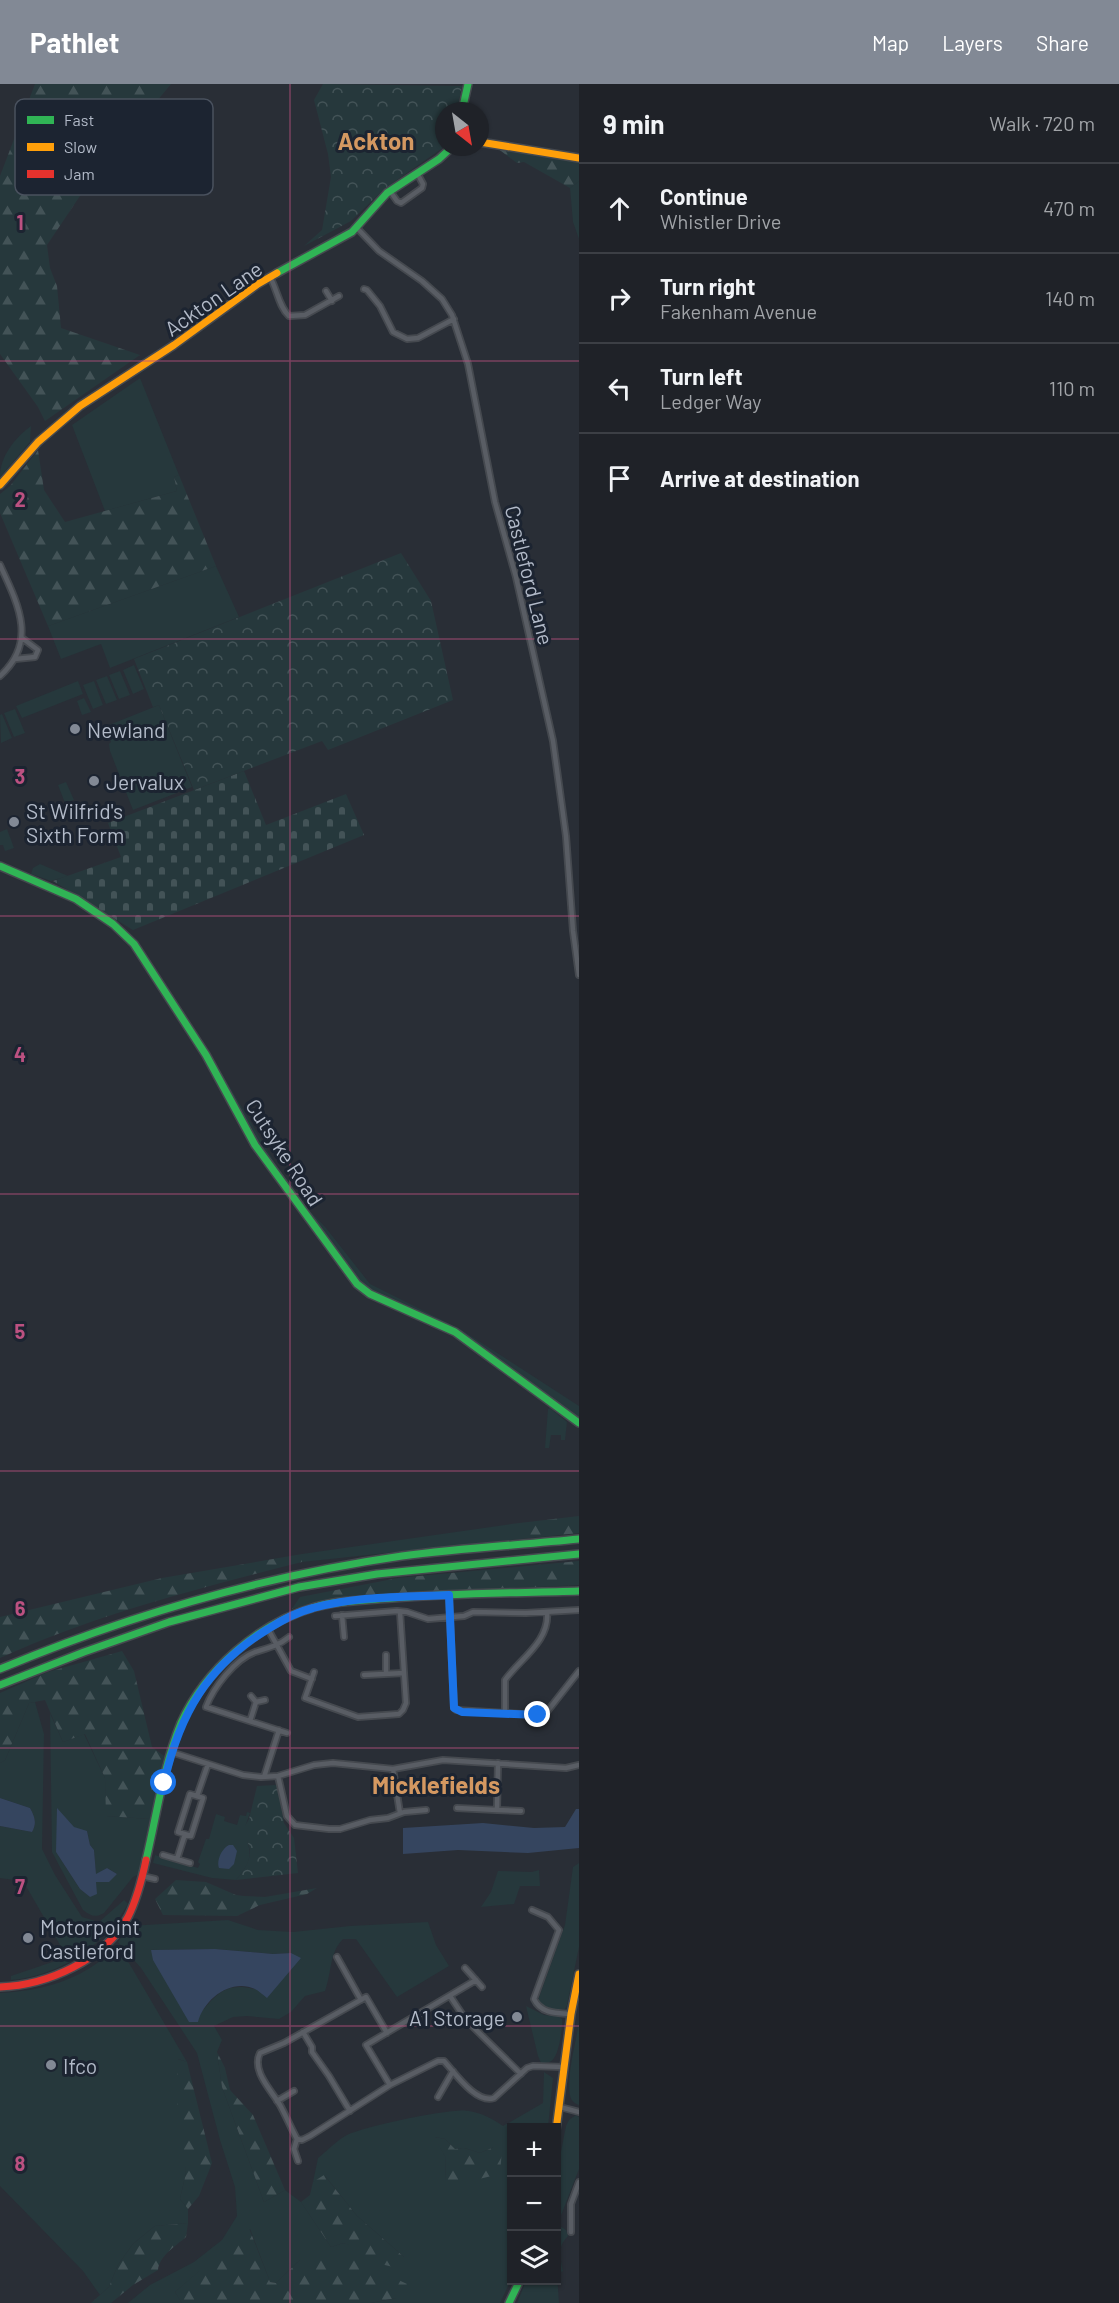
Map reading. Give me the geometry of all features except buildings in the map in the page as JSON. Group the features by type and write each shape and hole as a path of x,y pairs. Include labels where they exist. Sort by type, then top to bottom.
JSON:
{"main road":[{"path":"464,102 468,84"},
{"path":"489,143 579,158"},
{"name":"Ackton Lane","path":"0,485 38,442 63,420 270,277 357,228 390,191 442,156"},
{"name":"Cutsyke Road","path":"0,866 76,899 113,924 134,944 206,1055 255,1145 357,1284 370,1294 455,1332 579,1423"},
{"path":"0,1669 46,1648 154,1612 217,1593 273,1580 327,1568 405,1556 579,1539"},
{"path":"0,1685 75,1653 141,1630 284,1592 342,1580 410,1570 579,1554"},
{"path":"0,1987 23,1985 64,1972 93,1954 123,1925 135,1900 171,1752 187,1712 210,1677 236,1650 297,1613 335,1603 449,1595 579,1591"},
{"path":"557,2123 571,2014 579,1974"},
{"path":"509,2303 518,2285"}],"street":[{"path":"390,191 401,203 422,188 423,184 417,173"},
{"name":"Castleford Lane","path":"357,228 379,251 433,289 454,319 468,364 493,492 516,578 553,741 566,836 573,931 579,975"},
{"path":"270,277 284,312 289,316 305,315 339,296"},
{"path":"364,290 370,293 380,306 393,332 407,339 418,338 454,319"},
{"path":"326,291 332,301"},
{"path":"0,565 22,623 22,638 15,659 0,676"},
{"path":"15,659 35,657 38,650 22,638"},
{"path":"449,1595 454,1708 462,1712 546,1713 578,1674"},
{"path":"334,1616 407,1612 425,1619 464,1617 473,1612 579,1610"},
{"path":"314,1672 305,1698 358,1717 394,1716 403,1710 406,1703 400,1612"},
{"path":"505,1712 505,1680 546,1628 547,1612"},
{"path":"342,1615 344,1637"},
{"path":"268,1629 291,1671 312,1679"},
{"path":"287,1733 206,1707 211,1694 229,1672 253,1653 277,1645 288,1637"},
{"path":"386,1655 386,1674"},
{"path":"364,1675 404,1673"},
{"path":"251,1696 256,1702"},
{"path":"256,1702 265,1700"},
{"path":"250,1721 256,1702"},
{"path":"264,1777 279,1731"},
{"path":"171,1752 243,1775 264,1777 278,1776 314,1765 333,1763 393,1769 442,1760 566,1768 579,1766"},
{"path":"497,1810 498,1763"},
{"path":"196,1796 208,1764"},
{"path":"393,1769 400,1813"},
{"path":"278,1776 287,1816 295,1824 340,1829 400,1813 426,1810"},
{"path":"190,1794 203,1797 191,1836 184,1834 178,1832 190,1794"},
{"path":"457,1808 521,1812"},
{"path":"177,1859 184,1834"},
{"path":"163,1855 190,1863"},
{"path":"142,1876 155,1880"},
{"path":"532,1910 548,1917 559,1930 534,2000 547,2012 571,2014"},
{"path":"337,1957 362,2000"},
{"path":"335,1971 343,1967"},
{"path":"465,1968 482,1987"},
{"path":"390,2085 366,2045 476,1980"},
{"path":"452,1995 466,2020 521,2074"},
{"path":"298,2161 294,2149 297,2139 264,2080 257,2064 258,2056 262,2051 278,2046 366,1997 387,2033"},
{"path":"303,2032 312,2047 312,2052 350,2111"},
{"path":"297,2139 302,2140 310,2136 390,2085 438,2061 444,2061 476,2094 489,2100 533,2066 564,2067"},
{"path":"438,2097 453,2071"},
{"path":"277,2101 294,2091"},
{"path":"560,2107 579,2112"},
{"path":"571,2232 571,2204 579,2182"}],"green space":[{"path":"35,84 171,84 159,99 29,99"},
{"path":"323,84 462,86 459,102 435,102 435,153 384,189 351,221 304,246 322,230 331,177 328,154 314,100"},
{"path":"15,137 15,195 81,195 47,245 50,268 57,286 61,328 140,355 45,421 38,407 0,354 0,176"},
{"path":"497,148 579,161 579,181 570,188 524,162 517,163"},
{"path":"579,181 579,239 573,222 570,188"},
{"path":"140,378 179,475 174,477 177,491 105,511 72,425"},
{"path":"31,426 30,442 0,477 3,462 10,448"},
{"path":"38,450 44,490 65,522 177,491 174,477 179,475 216,566 48,626 0,513 0,494 10,486"},
{"path":"401,553 431,601 453,700 328,750 322,741 194,790 159,705 153,707 134,659"},
{"path":"216,566 239,617 110,668 101,644 61,659 48,626"},
{"path":"134,665 144,689 133,694 123,670"},
{"path":"120,671 130,695 119,699 109,675"},
{"path":"107,676 117,700 106,704 96,680"},
{"path":"78,681 83,694 22,718 16,706"},
{"path":"94,681 103,705 93,709 83,685"},
{"path":"84,698 91,712 82,715 77,701"},
{"path":"159,705 192,787 133,810 110,751 111,742 104,727"},
{"path":"15,709 25,733 14,737 4,713"},
{"path":"2,714 12,738 1,743 0,715"},
{"path":"244,771 266,825 346,794 364,835 133,930 53,881 121,857 108,823"},
{"path":"66,782 74,800 65,803 58,785"},
{"path":"7,829 14,848 5,851 3,845 0,845 0,832"},
{"path":"40,864 68,876 51,881 31,874 33,868"},
{"path":"218,1067 275,1163 309,1210 370,1284 460,1329 579,1406 579,1419 450,1328 364,1288 256,1142"},
{"path":"550,1408 567,1422 565,1440 561,1440 561,1435 551,1435 549,1448 545,1448 548,1409"},
{"path":"579,1516 579,1533 511,1540 511,1524"},
{"path":"511,1524 511,1540 302,1562 302,1554"},
{"path":"302,1554 302,1562 187,1592 111,1615 0,1658 0,1617 162,1578"},
{"path":"579,1561 579,1585 366,1595 319,1601 292,1609 300,1597 398,1578"},
{"path":"122,1651 134,1671 152,1747 164,1756 150,1819 106,1816 105,1778 85,1734 63,1742 45,1700 29,1703 5,1760 0,1763 0,1693 48,1672"},
{"path":"35,1702 44,1734 42,1849 55,1875 82,1917 99,1922 124,1900 128,1904 106,1933 79,1956 47,1972 11,1980 11,1976 67,1957 23,1881 0,1878 0,1826 32,1832 35,1823 30,1808 0,1798 0,1763 5,1760 29,1703"},
{"path":"50,1713 63,1742 84,1734 105,1778 107,1816 150,1819 139,1874 133,1877 101,1915 93,1916 83,1910 52,1852","holes":["87,1831 90,1845 94,1850 96,1875 107,1868 117,1874 96,1882 90,1897 80,1889 56,1852"]},
{"path":"277,1785 284,1823 294,1838 298,1873 236,1880 248,1863 249,1845 241,1833 249,1819 257,1786"},
{"path":"247,1812 250,1813 244,1830 249,1845 249,1856 246,1867 236,1880 212,1878 153,1863 155,1855 198,1868 200,1864 198,1862 206,1839 209,1839 216,1814 225,1817 224,1821 237,1825 240,1815 246,1816"},
{"path":"579,1863 579,1947 567,2005 565,2009 549,2010 539,2006 538,2000 565,1925 573,1867"},
{"path":"539,1870 540,1886 520,1886 514,1904 481,1907 491,1892 498,1871 532,1872"},
{"path":"176,1880 206,1882 236,1895 244,1896 265,1897 317,1888 307,1894 260,1905 237,1916 163,1915 155,1899"},
{"path":"228,1920 258,1930 293,1932 428,1922 436,1945 449,1966 397,1997 356,1939 343,1939 335,1950 325,1991 305,1996 291,2012 279,2019 233,2017 214,2026 222,2040 217,2052 222,2087 264,2202 285,2190 301,2202 331,2247 343,2243 404,2257 357,2216 325,2176 313,2182 318,2158 347,2135 408,2118 469,2111 478,2113 503,2126 507,2124 509,2285 500,2303 370,2303 396,2298 300,2260 276,2283 270,2282 250,2229 175,2292 182,2303 128,2303 150,2285 194,2262 222,2240 237,2216 235,2187 197,2053 141,1968 118,1942 129,1926","holes":["215,1949 273,1954 291,1953 254,1989 236,1987 222,1991 200,2014 151,1950","435,2137 445,2139 455,2149 464,2148 480,2153 494,2147 445,2182 446,2158"]},
{"path":"112,1951 129,1963 187,2062 178,2059 186,2173 180,2199 188,2209 188,2223 155,2226 133,2244 118,2265 109,2287 100,2295 83,2271 0,2186 0,1993 31,1990 74,1977"},
{"path":"526,2006 544,2015 557,2016 562,2019 558,2050 550,2062 541,2063 538,2056"},
{"path":"579,2023 579,2105 571,2099 569,2088 570,2069"},
{"path":"217,2052 225,2068 230,2090 253,2115 285,2190 264,2202 222,2087"},
{"path":"177,2059 187,2062 212,2163 199,2196 188,2209 180,2199 186,2173 177,2112"},
{"path":"544,2072 553,2078 548,2123 508,2123 543,2103"},
{"path":"576,2115 579,2117 579,2169 561,2215 561,2152 569,2120"},
{"path":"434,2137 445,2139 455,2149 464,2148 480,2153 494,2147 502,2149 500,2174 458,2184 445,2182 446,2158"},
{"path":"324,2175 357,2216 404,2257 408,2267 393,2267 369,2261 359,2248 343,2243 331,2247 301,2202 310,2195 313,2182"},
{"path":"188,2223 186,2237 165,2256 158,2270 133,2285 111,2303 91,2303 109,2287 118,2265 133,2244 155,2226"},
{"path":"561,2227 566,2230 568,2236 561,2248"},
{"path":"249,2228 270,2282 276,2283 300,2260 350,2257 407,2284 396,2298 370,2303 182,2303 175,2292"},
{"path":"524,2285 558,2285 559,2303 517,2303"}],"water":[{"path":"0,1798 30,1808 35,1820 32,1832 0,1826"},
{"path":"57,1808 74,1827 87,1831 90,1845 94,1850 96,1874 107,1868 117,1874 109,1882 96,1882 97,1894 90,1897 80,1889 56,1852"},
{"path":"576,1809 579,1809 579,1848 528,1853 458,1850 403,1854 403,1828 483,1823 534,1828 565,1827"},
{"path":"229,1845 233,1845 237,1851 234,1864 229,1869 219,1868 220,1855"},
{"path":"215,1949 273,1954 291,1953 301,1958 267,1998 255,1989 237,1986 212,1999 198,2022 189,2022 153,1960 151,1950"}],"traffic: fast":[{"path":"464,102 468,84"},
{"path":"277,273 352,232 387,193 442,156"},
{"path":"0,866 76,899 113,924 134,944 206,1055 255,1145 357,1284 370,1294 455,1332 579,1423"},
{"path":"0,1669 49,1649 147,1615 299,1574 402,1556 579,1539"},
{"path":"0,1685 169,1622 299,1587 377,1574 579,1554"},
{"path":"146,1860 169,1756 191,1703 219,1667 236,1651 274,1624 315,1607 344,1602 439,1595 579,1591"},
{"path":"509,2303 518,2285"}],"traffic: slow":[{"path":"489,143 579,158"},
{"path":"0,485 38,442 80,406 174,345 258,284 277,273"},
{"path":"557,2123 571,2014 579,1974"}],"traffic: jam":[{"path":"0,1987 37,1981 55,1975 90,1958 105,1946 128,1917 139,1889 146,1860"}],"place":[{"name":"Newland","path":"75,729"},
{"name":"Jervalux","path":"94,781"},
{"name":"St Wilfrid's Sixth Form","path":"14,822"},
{"name":"Motorpoint Castleford","path":"28,1938"},
{"name":"A1 Storage","path":"517,2017"},
{"name":"Ifco","path":"51,2065"}],"district":[{"name":"Ackton","path":"376,140"},
{"name":"Micklefields","path":"436,1784"}],"route":[{"path":"164,1783 172,1747 183,1721 191,1704 214,1672 236,1650 272,1626 297,1613 335,1603 449,1595 454,1708 462,1712 538,1715"}]}
